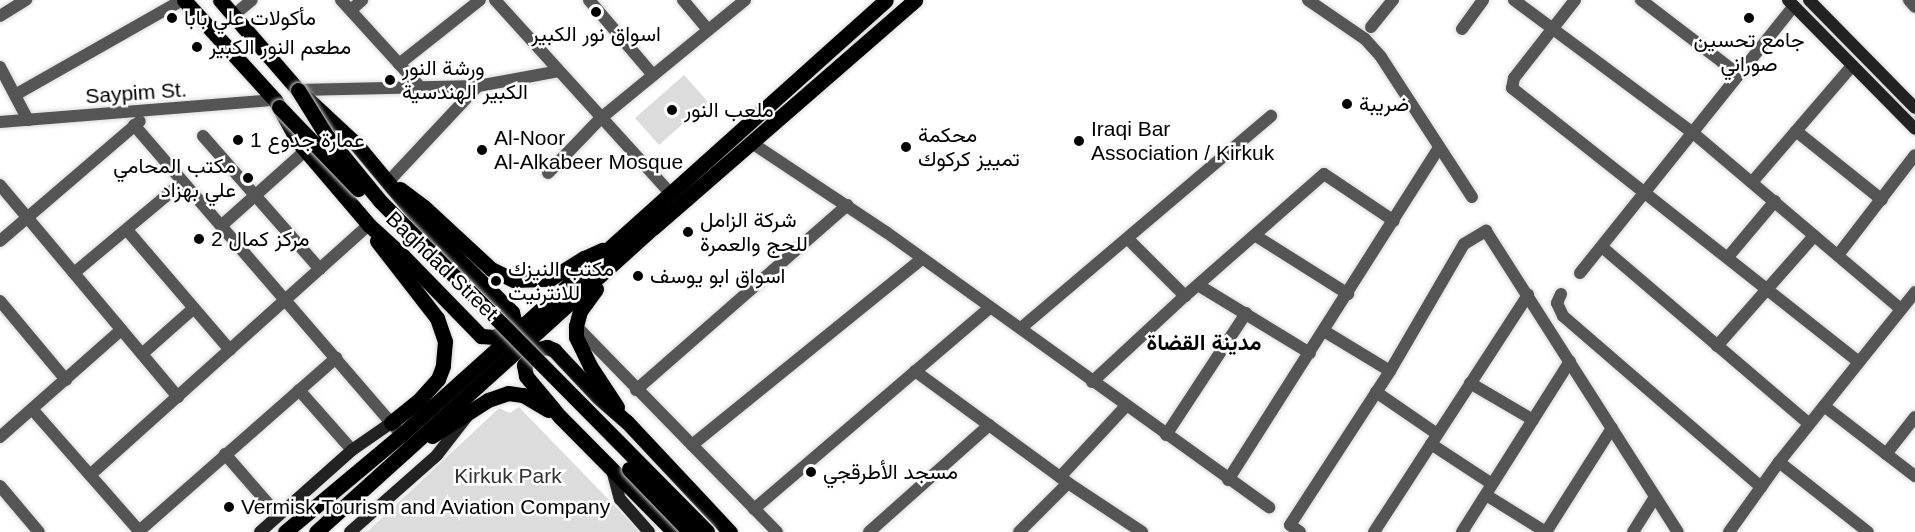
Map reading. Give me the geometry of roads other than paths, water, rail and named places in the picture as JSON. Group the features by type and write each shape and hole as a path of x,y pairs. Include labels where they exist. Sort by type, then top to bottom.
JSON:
{"main road":[{"name":"Baghdad Street","path":"183,0 277,104 288,126 305,151 369,225 403,256 481,336 495,338 513,323 512,312 421,222 356,144 298,90 220,0"},
{"path":"627,422 583,354 576,337 580,311 616,253 670,194 886,0"},
{"path":"316,532 502,364 535,325 616,253 752,143 915,0"},
{"path":"1809,0 1915,108"},
{"path":"1791,3 1915,129"},
{"path":"298,90 326,135 380,201 707,532"},
{"path":"277,104 447,284 690,532"},
{"path":"389,181 424,207 491,269 514,280 527,282 550,279 584,258 616,253"},
{"path":"260,532 352,450 396,429 438,379 443,366 445,341 436,318 386,254 369,225"},
{"path":"285,532 396,429 490,353 535,325"},
{"path":"674,532 560,417 524,372 526,362 542,347 554,350 598,397 627,422 730,532"},
{"path":"387,466 470,412 499,396 515,393 560,417"},
{"path":"350,532 437,455 470,412"},
{"path":"612,470 620,499 649,532"}],"street":[{"path":"15,95 183,0"},
{"path":"234,15 252,0"},
{"path":"341,0 421,88"},
{"path":"351,10 362,0"},
{"path":"399,64 480,0"},
{"path":"495,0 670,194"},
{"path":"589,0 653,75"},
{"path":"682,0 708,30"},
{"path":"548,173 601,118 745,0"},
{"path":"1308,0 1371,45 1473,197"},
{"path":"1371,27 1393,0"},
{"path":"1462,28 1483,0"},
{"path":"1514,0 1692,132 1753,181 1901,309"},
{"path":"1575,0 1514,78 1512,88 1519,96 1728,257 1859,362"},
{"path":"1641,0 1739,75"},
{"path":"1909,0 1915,7"},
{"path":"0,16 19,2"},
{"path":"1580,273 1739,75 1791,3"},
{"path":"1753,181 1852,66"},
{"path":"0,67 28,120"},
{"path":"298,90 478,86 559,71"},
{"path":"389,181 478,86"},
{"name":"Saypim St.","path":"0,122 277,104"},
{"path":"0,241 150,112"},
{"path":"1021,328 1271,116"},
{"path":"134,125 396,429"},
{"path":"1796,131 1882,200"},
{"path":"203,136 320,269"},
{"path":"752,143 847,205 989,308 1021,328 1228,480 1269,507"},
{"path":"1228,480 1439,148"},
{"path":"221,226 305,151"},
{"path":"1838,255 1915,155"},
{"path":"1092,382 1185,296 1324,174 1394,221"},
{"path":"74,273 183,182"},
{"path":"0,185 178,397"},
{"path":"1728,257 1775,201"},
{"path":"636,390 847,205"},
{"path":"90,475 369,225"},
{"path":"127,230 230,350"},
{"path":"1300,532 1290,525 1390,371 1464,244 1486,231 1678,532"},
{"path":"1256,236 1348,294"},
{"path":"1717,346 1814,236"},
{"path":"1128,239 1185,296"},
{"path":"1602,247 1809,424"},
{"path":"692,445 922,259"},
{"path":"1198,285 1310,353"},
{"path":"1746,532 1732,528 1779,462 1915,292"},
{"path":"1561,294 1557,303 1563,316 1761,487"},
{"path":"1374,532 1528,295"},
{"path":"0,301 66,380"},
{"path":"142,354 194,308"},
{"path":"754,509 989,308"},
{"path":"1166,435 1246,313"},
{"path":"576,326 777,532"},
{"path":"0,437 121,330"},
{"path":"1324,331 1390,371"},
{"path":"32,409 138,532 336,358"},
{"path":"1462,532 1570,361"},
{"path":"915,371 1064,480 1142,532"},
{"path":"1470,383 1533,420"},
{"path":"299,390 352,450"},
{"path":"1376,392 1434,439 1489,489 1546,532 1612,428"},
{"path":"1824,405 1915,476"},
{"path":"1019,532 1125,406"},
{"path":"1886,454 1915,417"},
{"path":"869,532 989,425"},
{"path":"225,454 278,515"},
{"path":"1779,462 1868,532"},
{"path":"0,486 39,532"},
{"path":"1633,532 1655,498"}],"place":[{"name":"اسواق نور الكبير","path":"596,12"},
{"name":"مأكولات علي بابا","path":"172,18"},
{"name":"جامع تحسين صوراني","path":"1749,18"},
{"name":"مطعم النور الكبير","path":"197,47"},
{"name":"ورشة النور الكبير الهندسية","path":"390,80"},
{"name":"ضريبة","path":"1347,104"},
{"name":"ملعب النور","path":"672,110"},
{"name":"عمارة جدوع 1","path":"238,140"},
{"name":"Iraqi Bar Association / Kirkuk","path":"1079,141"},
{"name":"محكمة تمييز كركوك","path":"906,147"},
{"name":"Al-Noor Al-Alkabeer Mosque","path":"482,150"},
{"name":"مكتب المحامي علي بهزاد","path":"248,178"},
{"name":"شركة الزامل للحج والعمرة","path":"688,232"},
{"name":"مركز كمال 2","path":"199,239"},
{"name":"اسواق ابو يوسف","path":"638,276"},
{"name":"مكتب النيزك للانترنيت","path":"496,281"},
{"name":"مسجد الأطرقجي","path":"811,472"},
{"name":"Vermisk Tourism and Aviation Company","path":"229,507"}],"district":[{"name":"مدينة القضاة","path":"1204,343"}],"park label":[{"name":"Kirkuk Park","path":"508,476"}]}
